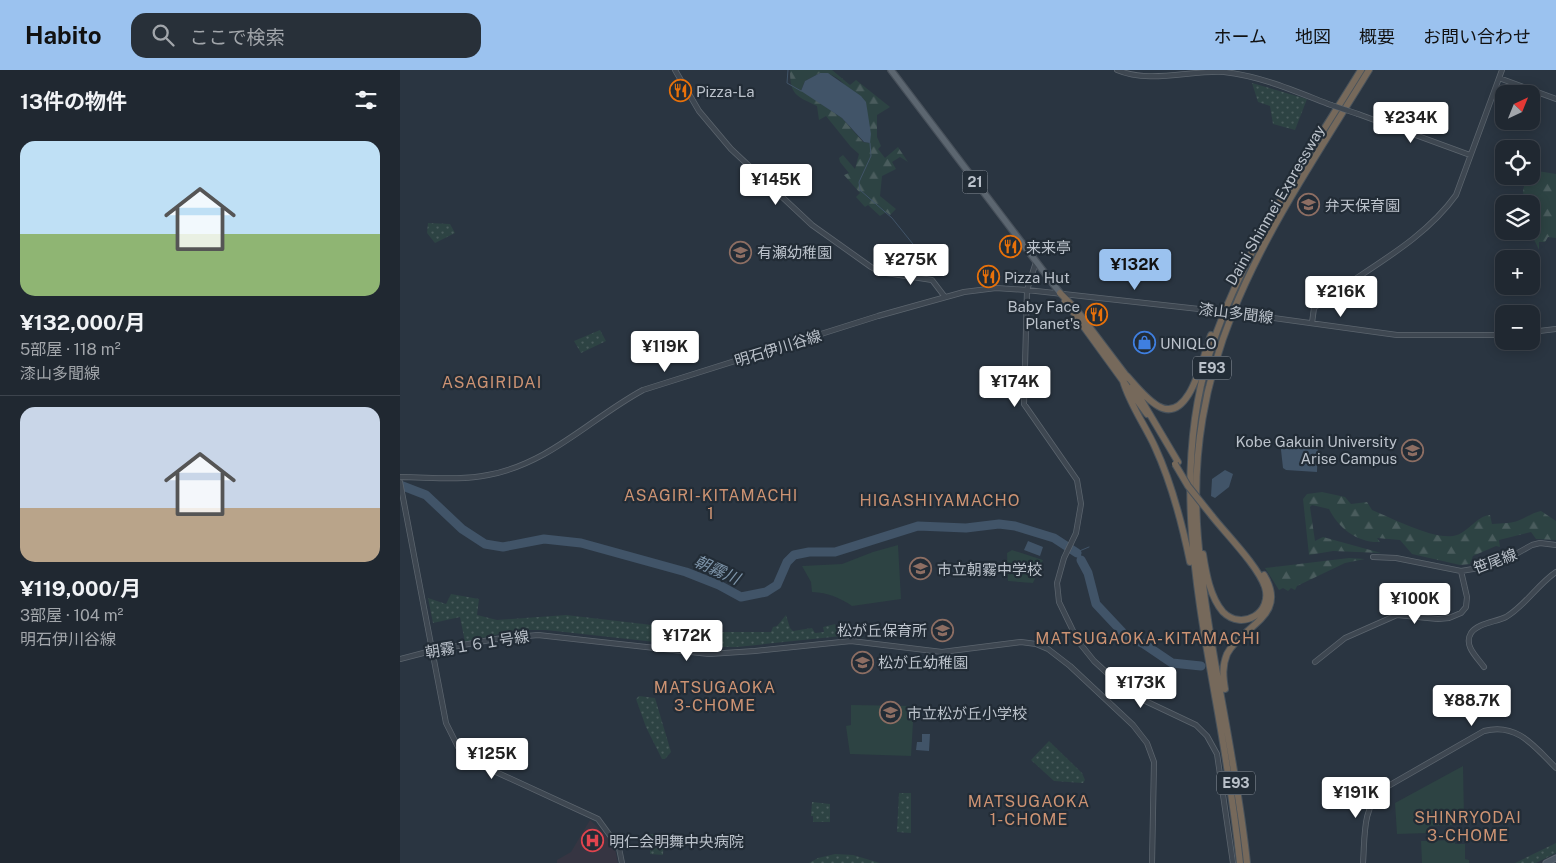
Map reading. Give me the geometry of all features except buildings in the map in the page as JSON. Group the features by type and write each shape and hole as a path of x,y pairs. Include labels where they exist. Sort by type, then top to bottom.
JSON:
{"highway":[{"name":"Daini Shinmei Expressway","path":"1240,863 1232,799 1208,657 1191,538 1189,498 1192,439 1198,396 1223,314 1250,254 1361,70"},
{"name":"Daini Shinmei Expressway","path":"1247,863 1203,582 1196,504 1197,454 1205,398 1230,316 1257,258 1289,200 1369,70"},
{"path":"1125,379 1159,407 1171,410 1182,405 1190,393 1231,290 1250,254"},
{"path":"1060,293 1075,308 1125,379 1176,463 1256,572 1264,586 1266,596 1264,606 1250,620 1232,618 1224,612 1215,600 1204,559 1196,504"},
{"path":"1125,379 1128,397 1161,461 1178,508 1208,657"},
{"path":"1214,515 1263,574 1269,585 1271,596 1269,607 1264,616 1228,652 1223,668 1223,702"}],"main road":[{"name":"21","path":"891,70 1060,293"},
{"path":"1546,863 1556,858"}],"street":[{"path":"676,70 699,110 719,136 790,206 852,255 880,272 932,280 945,297"},
{"path":"1117,70 1137,74 1224,72 1280,86 1470,155"},
{"path":"1312,323 1314,308 1426,228 1444,211 1456,195 1502,70"},
{"path":"1499,78 1556,99"},
{"path":"1036,262 1027,290 1024,404 1045,437 1069,467 1078,485 1081,504 1079,520 1072,544 1064,558 1057,583 1059,602 1065,617 1083,648 1119,684 1139,698 1196,725 1213,745 1219,769 1232,863"},
{"name":"明石伊川谷線","path":"400,477 487,476 528,464 563,444 613,406 643,390 945,297 996,288 1027,290"},
{"name":"漆山多聞線","path":"1027,290 1252,315 1397,335 1495,335"},
{"path":"1540,331 1556,329"},
{"path":"400,485 446,723 458,747 472,761 598,819 619,848 622,863"},
{"name":"笹尾線","path":"1373,557 1396,558 1462,571 1485,567 1505,560 1532,545 1540,543 1556,545"},
{"path":"1315,662 1345,638 1397,614 1438,619 1449,618 1461,613 1466,607 1467,597 1462,571"},
{"path":"1484,667 1470,649 1469,641 1472,633 1480,627 1507,616 1556,572"},
{"name":"朝霧１６１号線","path":"400,659 431,651 514,636 538,635 709,654 851,641 942,652 1021,642 1048,648 1133,725 1148,743 1154,762 1152,863"},
{"path":"1363,863 1368,810 1375,796 1383,789 1484,731 1496,728 1521,734 1556,768"}],"shaded area":[{"path":"820,73 828,73 861,96 866,102 871,134 870,143 864,142 842,118 801,91 805,81"},
{"path":"1282,437 1318,441 1317,472 1286,470 1283,468 1280,441"},
{"path":"1225,470 1233,474 1229,487 1215,498 1211,496 1212,479"},
{"path":"1028,541 1043,547 1040,556 1024,550"},
{"path":"922,734 930,734 929,751 916,750 917,742 922,742"},
{"name":"明仁会明舞中央病院","path":"590,820 608,838 615,849 618,863 557,863 557,860 571,852"}],"green space":[{"path":"790,70 832,70 850,85 856,80 890,107 877,115 877,137 881,146 878,149 885,158 898,147 908,162 900,157 892,162 896,169 882,176 880,196 896,209 890,215 886,212 880,216 868,205 865,207 856,197 860,193 844,175 849,173 839,158 843,155 855,169 859,154 826,116 819,120 817,106 796,94 791,85","holes":["820,73 831,75 840,80 847,88 858,110 870,143 863,142 842,118 801,90 805,81"]},
{"path":"1252,83 1307,99 1295,130 1273,124 1270,106 1258,102"},
{"path":"1540,171 1556,174 1556,238 1548,237 1545,242 1539,242 1539,250 1534,240 1540,240 1540,195 1523,195 1524,185 1540,185"},
{"path":"428,223 450,224 455,233 435,243 427,233"},
{"path":"600,330 606,341 581,353 574,341"},
{"path":"1322,492 1345,497 1351,504 1367,502 1372,510 1402,523 1427,532 1448,536 1461,533 1485,516 1490,515 1492,524 1507,523 1519,521 1541,511 1556,521 1556,540 1536,539 1531,532 1499,540 1500,547 1496,546 1473,556 1470,564 1460,565 1412,554 1400,540 1377,538 1380,542 1372,542 1364,540 1350,533 1338,523 1329,509 1312,505 1310,507 1315,541 1323,537 1381,553 1333,551 1309,555 1303,499 1307,494"},
{"path":"898,545 901,599 852,606 833,596 812,592 811,582 802,566 842,564"},
{"path":"1012,550 1043,560 1033,583 1008,581 1007,553"},
{"path":"1349,558 1365,559 1345,563 1297,586 1295,590 1291,588 1288,591 1283,588 1279,590 1265,568"},
{"path":"451,594 479,599 477,615 497,620 566,615 712,632 771,632 773,627 777,626 786,615 790,628 793,631 812,628 815,633 824,632 823,627 835,624 837,629 851,628 864,638 851,635 737,647 701,647 546,630 516,630 465,642 460,617 433,623 428,598 446,604"},
{"path":"639,696 655,698 671,752 665,759 662,759 646,727 636,699"},
{"path":"851,705 914,706 911,756 850,754 846,726 851,725"},
{"path":"1049,741 1082,773 1085,780 1083,783 1054,781 1031,760"},
{"path":"1463,766 1464,817 1455,817 1455,825 1429,826 1429,833 1397,834 1395,803"},
{"path":"899,793 911,793 911,833 897,832"},
{"path":"812,802 830,804 830,822 813,822 813,816 811,816"},
{"path":"650,834 664,834 663,855 650,854"},
{"path":"1455,840 1455,844 1465,844 1465,859 1469,860 1469,863 1422,863 1421,841"},
{"path":"1556,843 1556,853 1536,863 1515,863"},
{"path":"835,854 853,855 880,863 809,863 818,858"}],"waterway":[{"path":"788,70 787,83 801,91"},
{"path":"870,143 871,156 859,182 860,190 892,218 925,259"},
{"name":"朝霧川","path":"400,485 426,495 462,529 485,544 503,547 544,539 581,543 686,572 719,585 741,597 766,592 777,585 787,562 794,555 809,552 835,552 918,526 966,528 999,524 1015,526 1054,538 1077,553"},
{"path":"1077,552 1089,547"},
{"name":"朝霧川","path":"1081,560 1088,573 1096,604 1126,636 1144,644 1172,663 1201,666"}],"place":[{"name":"Pizza-La","path":"680,91"},
{"name":"弁天保育園","path":"1309,205"},
{"name":"来来亭","path":"1010,247"},
{"name":"有瀬幼稚園","path":"741,252"},
{"name":"Pizza Hut","path":"988,277"},
{"name":"Baby Face Planet's","path":"1096,315"},
{"name":"UNIQLO","path":"1144,343"},
{"name":"Kobe Gakuin University Arise Campus","path":"1413,450"},
{"name":"市立朝霧中学校","path":"921,569"},
{"name":"松が丘保育所","path":"943,630"},
{"name":"松が丘幼稚園","path":"862,662"},
{"name":"市立松が丘小学校","path":"891,713"},
{"name":"明仁会明舞中央病院","path":"593,841"}],"district":[{"name":"ASAGIRIDAI","path":"492,382"},
{"name":"HIGASHIYAMACHO","path":"940,500"},
{"name":"ASAGIRI-KITAMACHI 1","path":"711,504"},
{"name":"MATSUGAOKA-KITAMACHI","path":"1148,638"},
{"name":"MATSUGAOKA 3-CHOME","path":"715,696"},
{"name":"MATSUGAOKA 1-CHOME","path":"1029,810"},
{"name":"SHINRYODAI 3-CHOME","path":"1468,826"}]}
